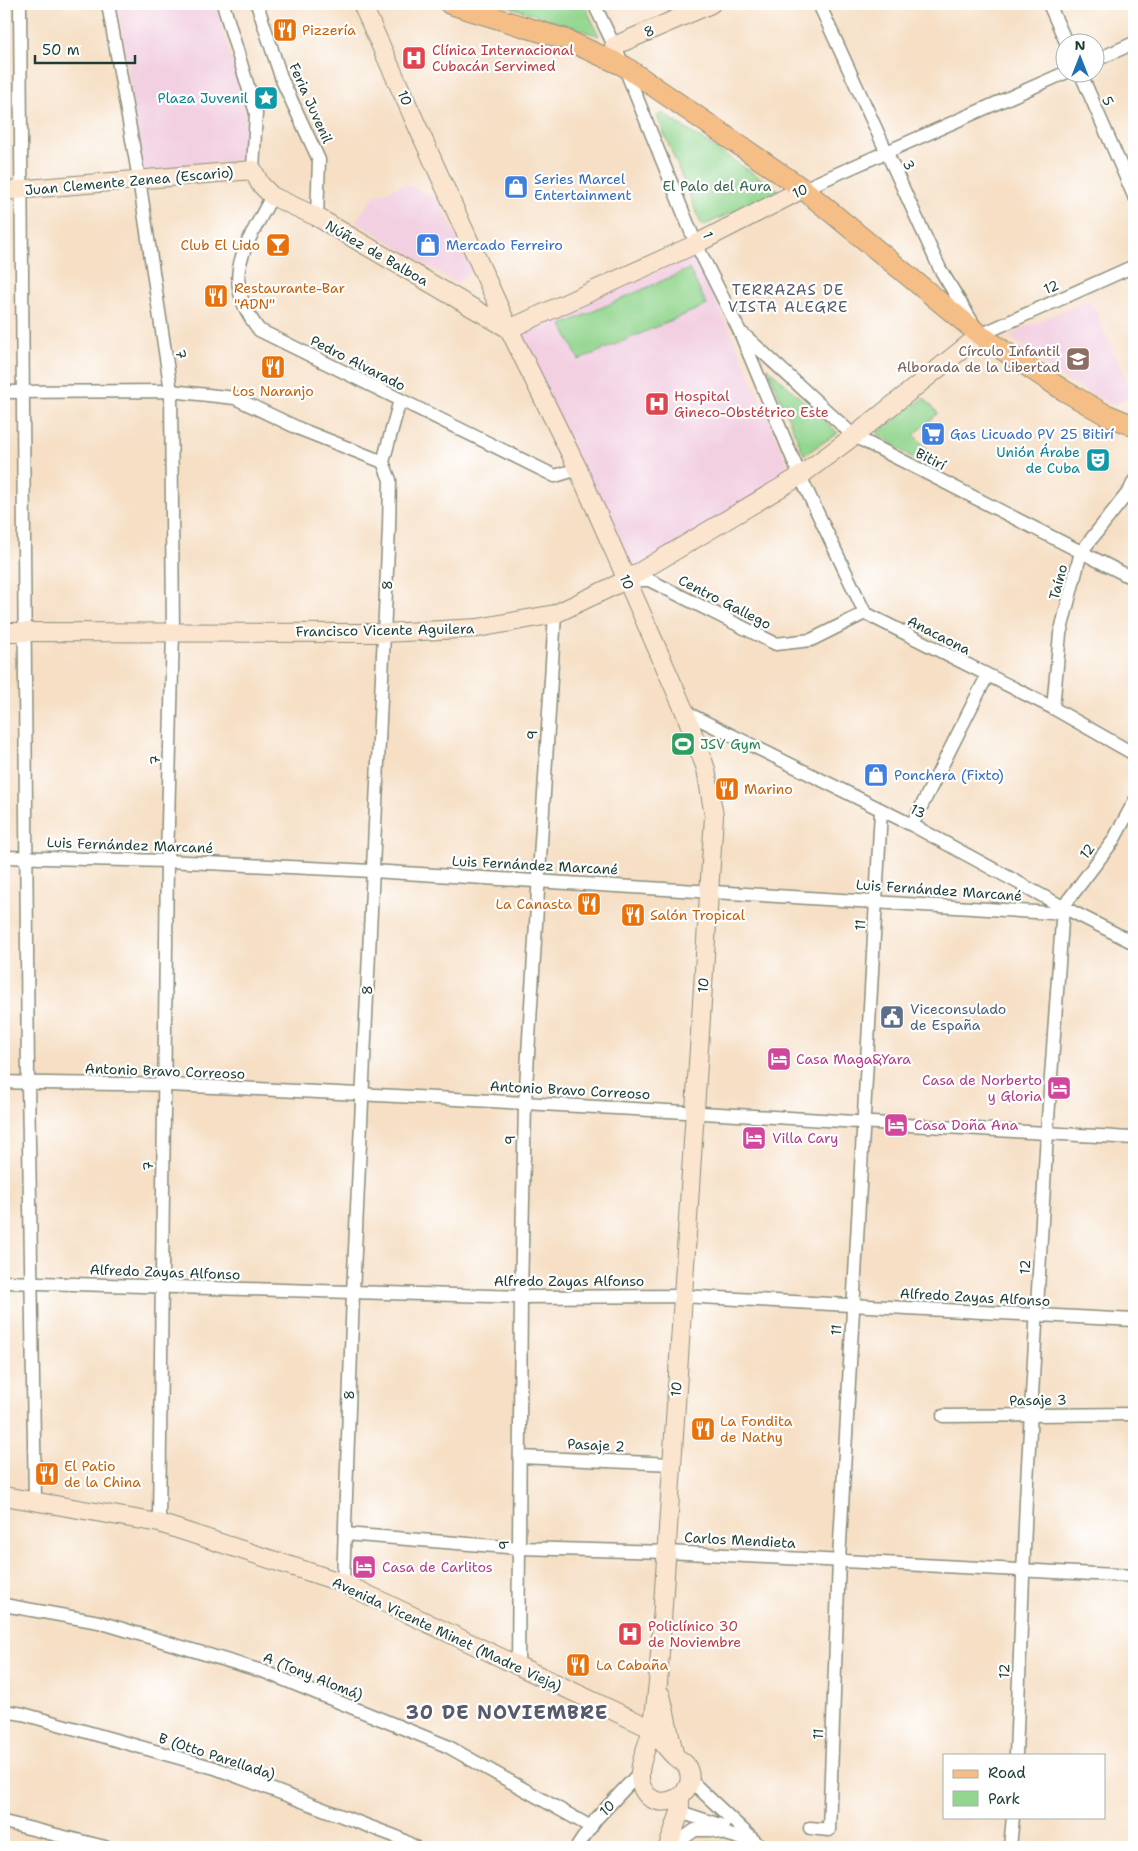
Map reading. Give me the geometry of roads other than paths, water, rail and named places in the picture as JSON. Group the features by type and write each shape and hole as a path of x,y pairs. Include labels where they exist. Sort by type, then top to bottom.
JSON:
{"main road":[{"name":"10","path":"362,4 509,329 578,469 685,712 706,769 712,793 714,816 658,1682 652,1729 641,1771 640,1783 670,1823 671,1843"},
{"path":"450,4 564,39 624,66 803,189 980,335 1063,390 1103,413 1134,426"},
{"name":"8","path":"614,46 711,4"},
{"name":"Juan Clemente Zenea (Escario)","path":"12,190 253,170"},
{"name":"Núñez de Balboa","path":"253,170 260,184 272,196 316,217 509,329"},
{"name":"10","path":"509,329 696,244 803,189"},
{"name":"Francisco Vicente Aguilera","path":"4,632 385,633 478,628 554,614 626,580 800,476 854,436 980,335"},
{"name":"Avenida Vicente Minet (Madre Vieja)","path":"4,1496 159,1523 342,1584 518,1668 652,1729"},
{"name":"10","path":"658,1682 674,1756"},
{"path":"652,1729 674,1756"},
{"name":"10","path":"641,1771 648,1760 661,1754 674,1756 686,1765 690,1779"},
{"path":"671,1843 680,1805 690,1779"},
{"path":"655,1801 680,1805"}],"street":[{"path":"20,4 12,190 21,392 28,1083 35,1500"},
{"name":"7","path":"108,4 139,180 171,391 173,632 160,1287 159,1523"},
{"path":"223,4 256,113 253,170"},
{"name":"Feria Juvenil","path":"257,4 282,80 319,160 320,171 316,217"},
{"name":"1","path":"594,4 624,66 696,244 739,330 800,476"},
{"name":"3","path":"819,4 940,269 980,335"},
{"path":"1049,4 1062,32"},
{"path":"1106,56 1134,43"},
{"name":"10","path":"803,189 1056,77"},
{"name":"5","path":"1084,82 1134,196"},
{"name":"Pedro Alvarado","path":"272,196 242,255 237,273 239,294 248,316 259,330 555,476 578,469"},
{"name":"12","path":"980,335 1134,266"},
{"name":"Bitirí","path":"739,330 854,436 1134,579"},
{"path":"4,392 171,391 235,398 300,429 383,462 400,400"},
{"name":"8","path":"342,1584 372,871 385,633 390,480 383,462"},
{"path":"800,476 865,614"},
{"name":"Taíno","path":"1053,708 1060,634 1082,552 1130,490 1134,481"},
{"name":"Centro Gallego","path":"626,580 649,580 776,644 811,640 865,614"},
{"name":"9","path":"518,1668 521,1297 526,1103 537,880 554,614"},
{"name":"Anacaona","path":"865,614 1053,708 1134,754"},
{"path":"912,825 987,676"},
{"name":"13","path":"685,712 880,811 912,825 1063,907 1134,943"},
{"name":"12","path":"1016,1754 1022,1568 1030,1415 1038,1316 1047,1133 1063,907 1113,841 1134,802"},
{"name":"11","path":"810,1828 829,1830 839,1560 880,811"},
{"name":"Luis Fernández Marcané","path":"4,857 167,861 372,871 876,900 1052,913 1063,907"},
{"name":"Antonio Bravo Correoso","path":"4,1082 164,1085 362,1094 696,1111 1134,1138"},
{"name":"Alfredo Zayas Alfonso","path":"4,1282 521,1297 682,1296 1134,1320"},
{"name":"Pasaje 3","path":"943,1416 1134,1414"},
{"name":"Pasaje 2","path":"520,1457 672,1464"},
{"name":"Carlos Mendieta","path":"345,1534 519,1548 667,1552 1022,1568 1134,1576"},
{"name":"A (Tony Alomá)","path":"4,1605 99,1622 265,1672 447,1746 591,1827"},
{"name":"B (Otto Parellada)","path":"4,1711 23,1714 215,1768 397,1837 415,1847"},
{"name":"10","path":"577,1847 591,1827 641,1771"},
{"path":"690,1779 759,1845"},
{"path":"680,1805 744,1832"},
{"path":"1010,1847 1013,1818"},
{"path":"4,1822 105,1847"},
{"path":"671,1843 695,1830 712,1830 759,1845"}],"place":[{"name":"Pizzería","path":"285,30"},
{"name":"Clínica Internacional Cubacán Servimed","path":"414,58"},
{"name":"Plaza Juvenil","path":"266,98"},
{"name":"Series Marcel Entertainment","path":"516,187"},
{"name":"Club El Lido","path":"278,245"},
{"name":"Mercado Ferreiro","path":"428,245"},
{"name":"Restaurante-Bar \"ADN\"","path":"216,296"},
{"name":"Círculo Infantil Alborada de la Libertad","path":"1078,359"},
{"name":"Los Naranjo","path":"273,367"},
{"name":"Hospital Gineco-Obstétrico Este","path":"657,404"},
{"name":"Gas Licuado PV 25 Bitirí","path":"933,434"},
{"name":"Unión Árabe de Cuba","path":"1098,460"},
{"name":"JSV Gym","path":"683,744"},
{"name":"Ponchera (Fixto)","path":"876,775"},
{"name":"Marino","path":"727,789"},
{"name":"La Canasta","path":"589,904"},
{"name":"Salón Tropical","path":"633,915"},
{"name":"Viceconsulado de España","path":"892,1017"},
{"name":"Casa Maga&Yara","path":"779,1059"},
{"name":"Casa de Norberto y Gloria","path":"1059,1088"},
{"name":"Casa Doña Ana","path":"896,1125"},
{"name":"Villa Cary","path":"754,1138"},
{"name":"La Fondita de Nathy","path":"703,1429"},
{"name":"El Patio de la China","path":"47,1474"},
{"name":"Casa de Carlitos","path":"364,1567"},
{"name":"Policlínico 30 de Noviembre","path":"630,1634"},
{"name":"La Cabaña","path":"578,1665"}],"district":[{"name":"TERRAZAS DE VISTA ALEGRE","path":"788,298"},
{"name":"30 DE NOVIEMBRE","path":"507,1712"}],"park label":[{"name":"El Palo del Aura","path":"717,186"}]}
